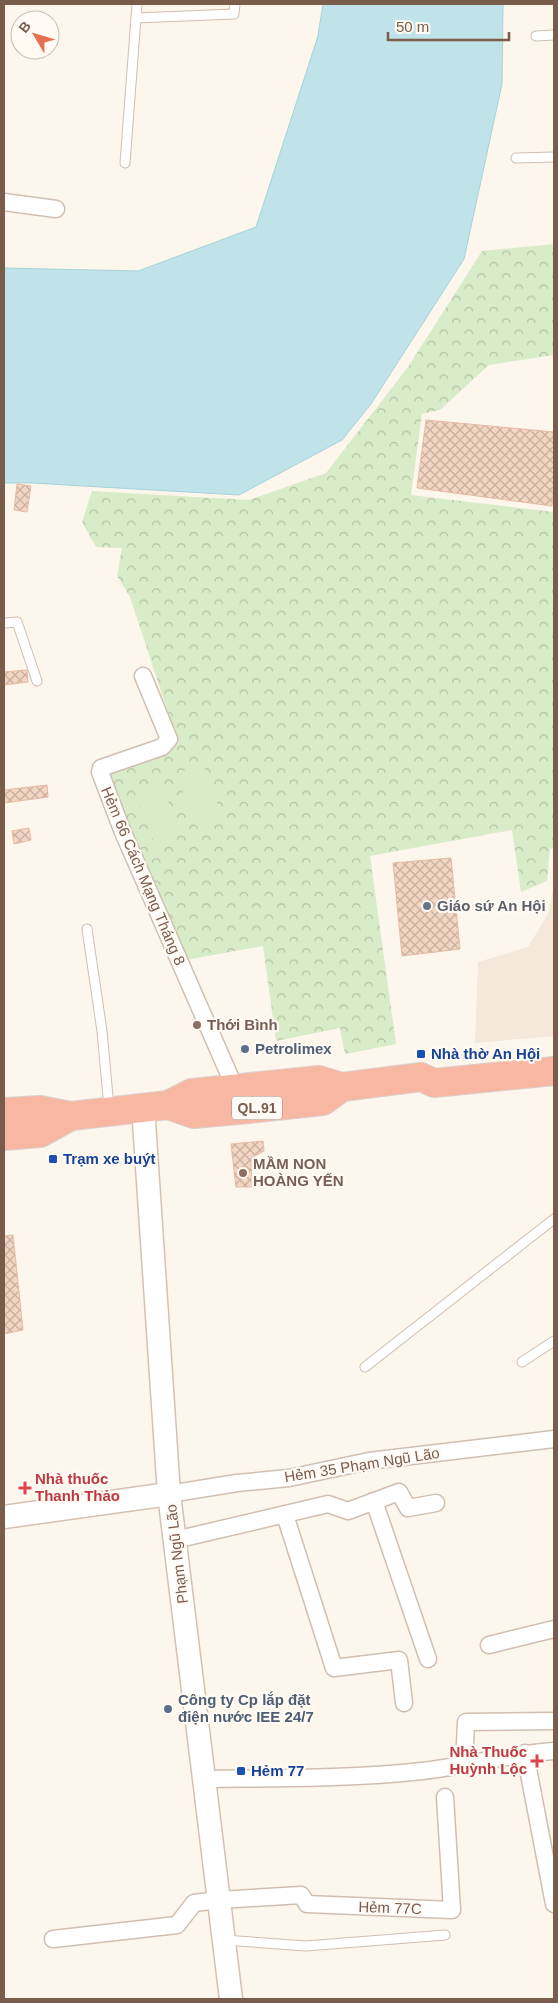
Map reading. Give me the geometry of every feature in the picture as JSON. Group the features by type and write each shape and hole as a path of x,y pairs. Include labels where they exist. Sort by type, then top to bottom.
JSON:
{"highway":[{"name":"QL.91","path":"421,1077 435,1065 554,1053"},
{"name":"QL.91","path":"4,1112 40,1110 71,1116 155,1106 192,1093 319,1080 342,1087 421,1077 434,1083 554,1072"},
{"name":"QL.91","path":"155,1106 194,1114 249,1109 323,1100 342,1087"},
{"name":"QL.91","path":"4,1136 40,1133 71,1116"}],"street":[{"path":"4,202 56,209"},
{"name":"Hẻm 66 Cách Mạng Tháng 8","path":"143,676 169,739 162,747 101,768 100,772 122,830 235,1088"},
{"name":"Phạm Ngũ Lão","path":"155,1106 169,1494 231,1999"},
{"name":"Hẻm 35 Phạm Ngũ Lão","path":"169,1494 237,1483 288,1478 369,1461 554,1439"},
{"path":"175,1540 328,1504 348,1511 399,1492 408,1508 436,1503"},
{"path":"4,1517 169,1494"},
{"path":"374,1501 428,1659"},
{"path":"284,1515 334,1668 399,1660 404,1703"},
{"path":"489,1645 554,1629"},
{"path":"464,1764 466,1722 554,1721"},
{"path":"204,1779 423,1771 525,1752 554,1751"},
{"path":"525,1752 554,1904"},
{"name":"Hẻm 77C","path":"219,1900 301,1895 307,1904 452,1910 445,1797"},
{"path":"53,1939 177,1925 194,1903 219,1900"}],"lane":[{"path":"125,163 137,4"},
{"path":"136,18 234,14 235,4"},
{"path":"536,36 554,35"},
{"path":"516,158 554,157"},
{"path":"4,623 17,622 37,681"},
{"path":"87,929 102,1031 109,1111"},
{"path":"365,1367 554,1219"},
{"path":"522,1362 554,1340"},
{"path":"224,1940 306,1946 445,1935"}],"shaded area":[{"path":"554,885 554,1036 475,1043 478,962 528,947 548,914"}],"green space":[{"path":"554,244 554,355 489,365 440,410 422,414 411,495 554,512 554,848 550,849 547,881 521,892 512,830 370,856 396,1044 345,1054 340,1028 276,1041 263,946 186,960 108,773 178,743 130,597 117,576 122,548 96,547 82,522 92,491 249,500 326,473 408,367 482,251"},
{"path":"203,763 222,816 196,826 176,774"},
{"path":"160,780 180,833 154,843 134,790"}],"water":[{"path":"323,4 503,4 502,84 464,259 371,404 342,440 239,495 4,483 4,268 138,271 256,227 318,36"}],"building":[{"path":"426,420 554,432 552,506 417,488"},
{"path":"17,484 31,486 27,512 14,510"},
{"path":"27,670 28,682 4,685 4,672"},
{"path":"47,785 48,797 4,803 4,790"},
{"path":"29,828 31,840 14,844 12,831"},
{"name":"Giáo sứ An Hội","path":"451,858 460,949 402,956 393,863"},
{"name":"MẦM NON HOÀNG YẾN","path":"263,1141 264,1151 251,1158 252,1187 236,1187 231,1144"},
{"path":"13,1235 23,1330 4,1334 4,1236"}],"place":[{"name":"Giáo sứ An Hội","path":"427,906"},
{"name":"Thới Bình","path":"197,1025"},
{"name":"Petrolimex","path":"245,1049"},
{"name":"Nhà thờ An Hội","path":"421,1054"},
{"name":"Trạm xe buýt","path":"53,1159"},
{"name":"MẦM NON HOÀNG YẾN","path":"243,1173"},
{"name":"Nhà thuốc Thanh Thảo","path":"25,1488"},
{"name":"Công ty Cp lắp đặt điện nước IEE 24/7","path":"168,1709"},
{"name":"Nhà Thuốc Huỳnh Lộc","path":"537,1761"},
{"name":"Hẻm 77","path":"241,1771"}]}
